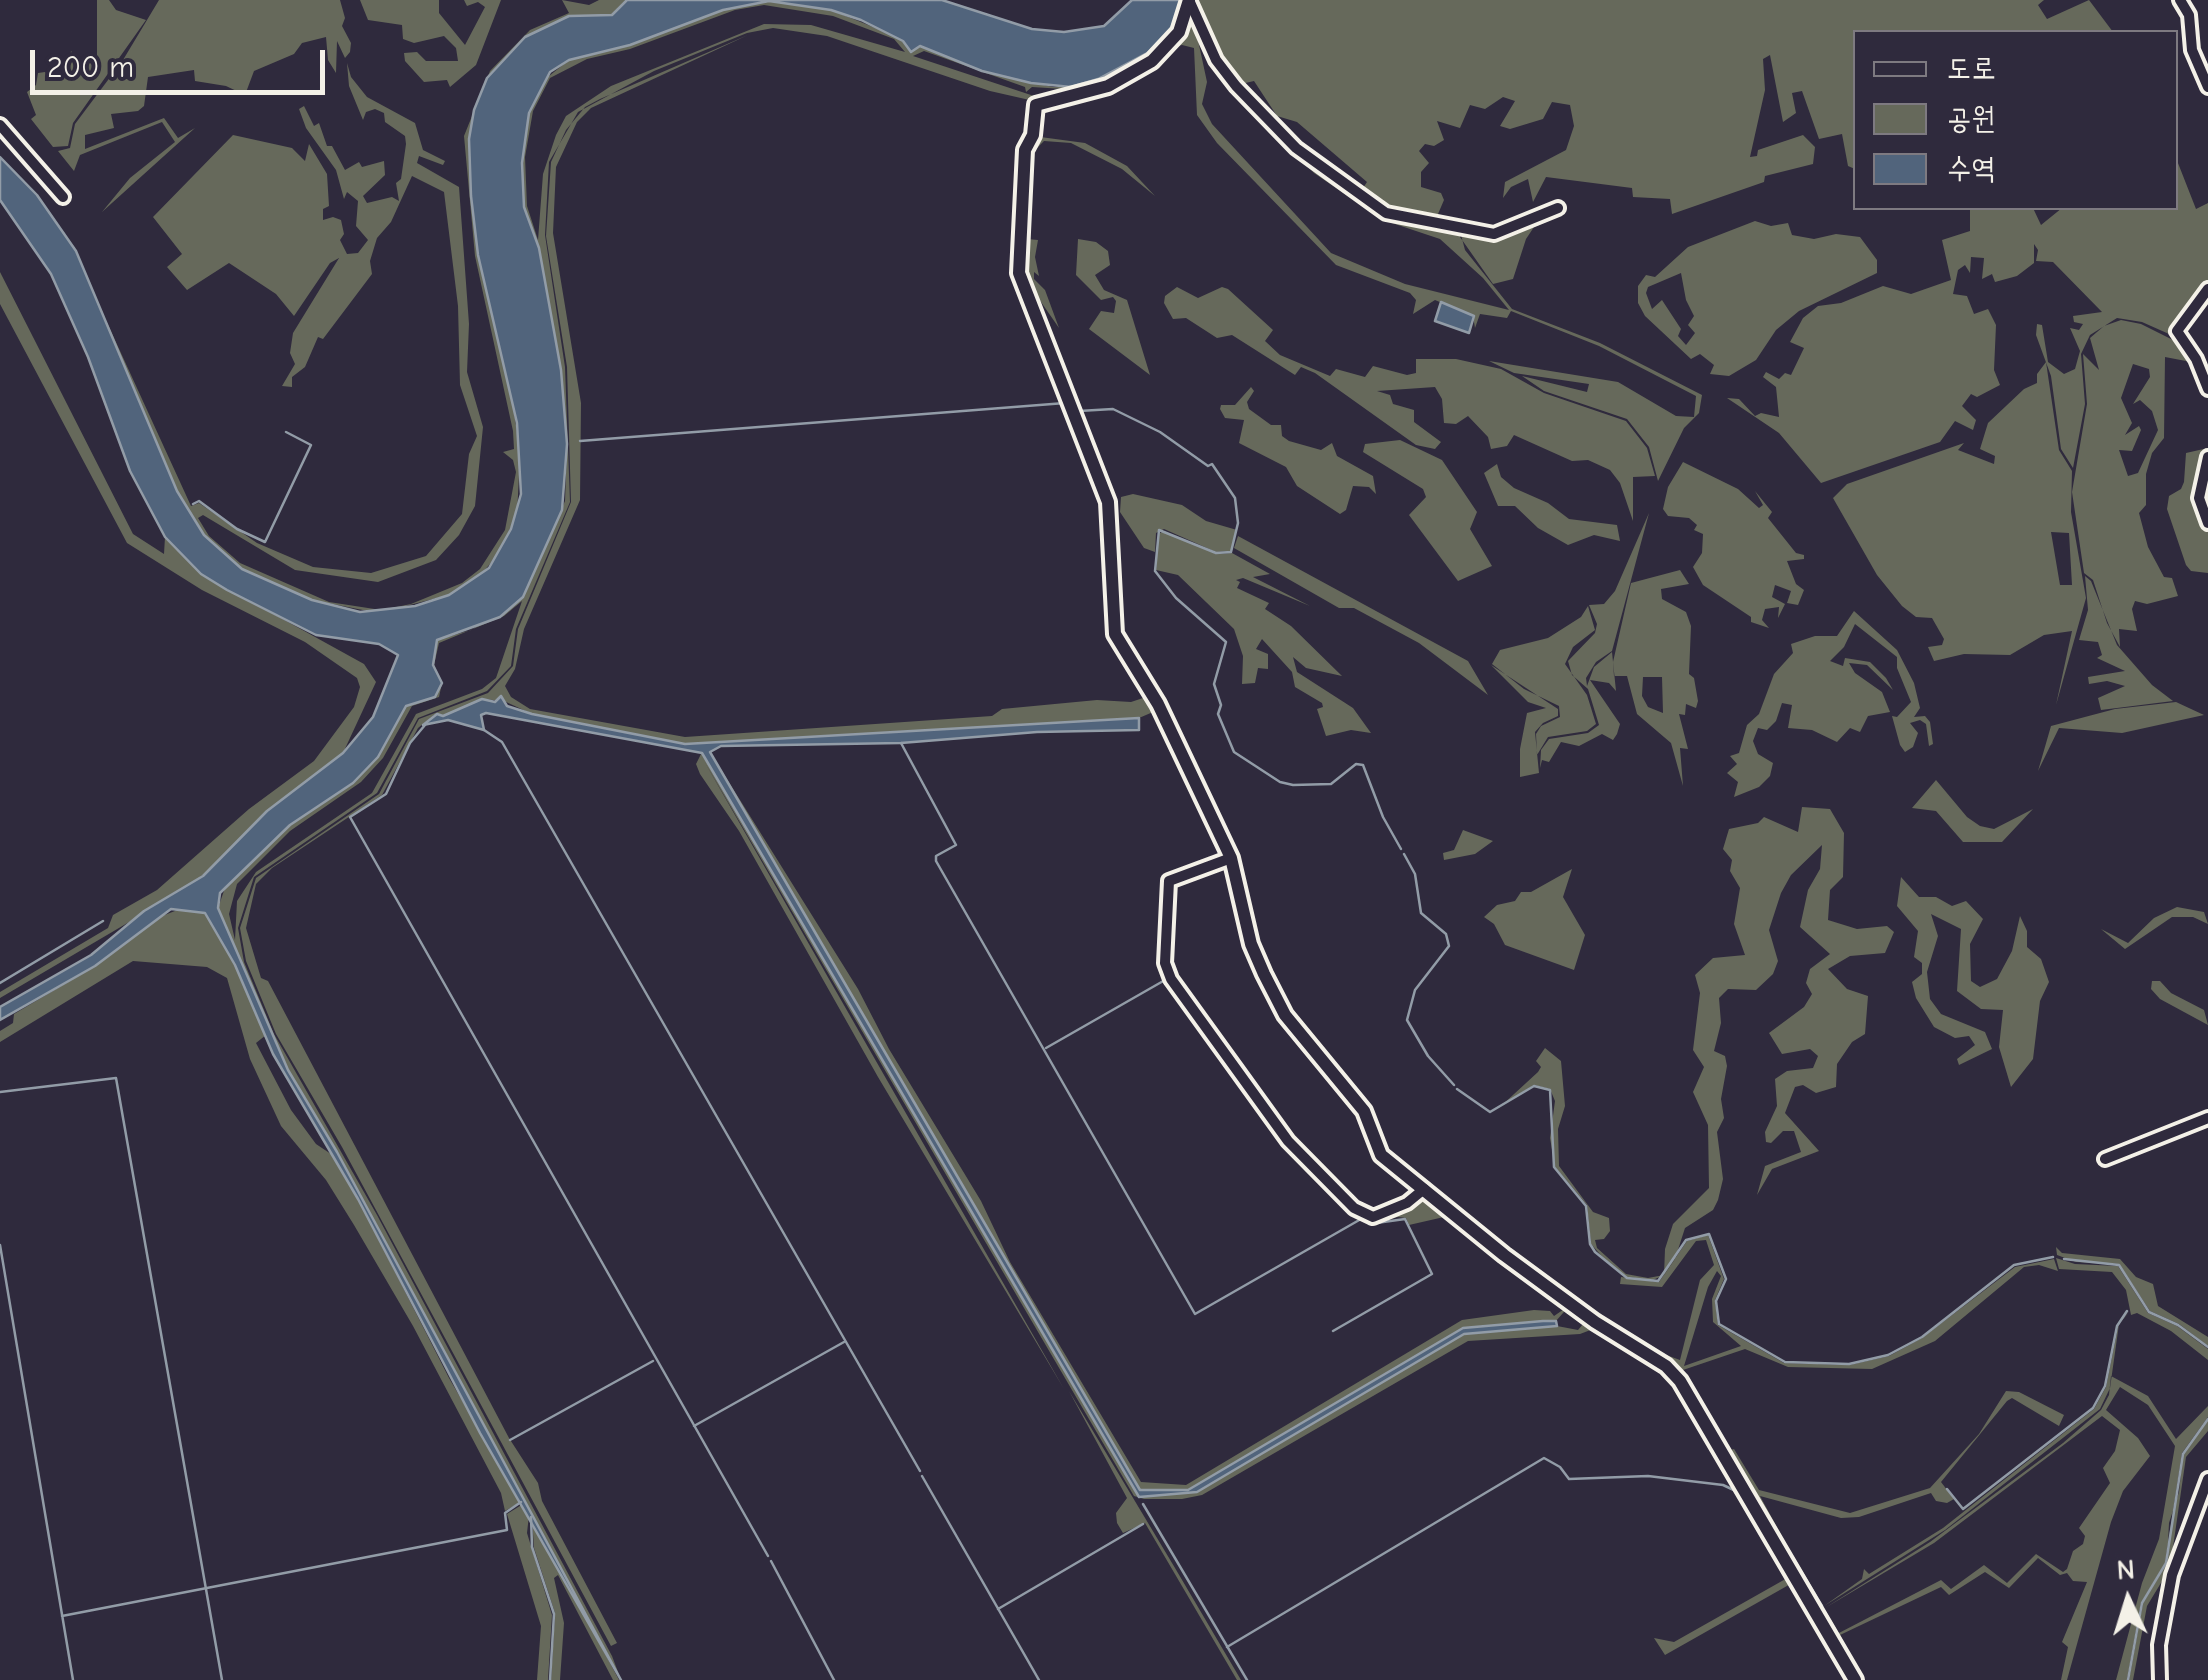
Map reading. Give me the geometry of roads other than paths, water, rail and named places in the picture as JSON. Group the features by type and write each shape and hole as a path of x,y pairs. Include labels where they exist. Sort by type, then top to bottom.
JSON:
{"street":[{"path":"1189,0 1216,60 1236,86 1296,148 1386,214 1494,234 1558,208"},
{"path":"1189,0 1179,32 1138,71 1086,94 1036,104 1033,135 1025,150 1019,274 1108,502 1115,634 1158,704 1231,858 1250,944 1286,1014 1364,1112 1381,1155 1504,1255 1595,1322 1666,1366 1680,1381 1856,1680"},
{"path":"2180,0 2189,16 2192,50 2208,87"},
{"path":"0,124 63,196"},
{"path":"2208,289 2177,332 2196,359 2208,389"},
{"path":"2208,457 2198,498 2208,523"},
{"path":"1231,858 1169,880 1165,963 1171,980 1288,1142 1354,1208 1373,1217 1407,1203 1424,1189"},
{"path":"2105,1158 2208,1118"},
{"path":"2160,1680 2159,1644 2172,1575 2208,1480"}],"water":[{"path":"627,0 942,0 1032,29 1064,32 1104,26 1132,0 1183,0 1170,31 1149,52 1098,79 1071,87 1031,83 982,71 920,46 911,52 903,41 861,20 831,10 769,1 723,10 630,45 569,60 550,72 529,113 522,163 524,207 539,248 561,370 567,444 562,510 523,597 500,617 437,640 433,665 442,683 435,697 406,706 378,757 353,783 290,825 220,893 218,908 288,1070 337,1152 621,1680 480,1433 358,1199 273,1054 235,965 205,913 171,909 95,966 0,1020 0,1007 91,955 144,911 203,876 267,811 343,753 373,717 398,655 379,644 316,635 227,590 201,574 165,537 130,471 88,357 51,274 0,200 0,157 37,195 76,251 177,491 204,535 242,569 312,600 360,612 415,606 449,595 489,568 511,529 521,494 517,423 478,255 469,139 474,110 487,78 525,37 569,16 612,15"},
{"path":"1441,302 1474,316 1469,333 1435,321"},
{"path":"501,696 507,706 532,714 685,744 1139,718 1139,730 1037,732 901,743 721,746 710,752 1140,1490 1188,1490 1463,1328 1543,1321 1556,1321 1557,1326 1464,1334 1197,1492 1139,1497 702,753 486,713 481,715 484,730 448,720 423,725 437,714 443,716 482,699 495,702"}],"waterway":[{"path":"1076,401 1079,411 1113,409 1160,432 1208,466 1212,464 1235,498 1238,523 1231,552 1216,553 1159,530 1155,571 1176,598 1226,642 1214,684 1221,705 1218,714 1234,752 1280,782 1293,785 1331,784 1356,764 1363,765 1383,817 1401,849"},
{"path":"580,441 1065,403"},
{"path":"193,504 199,501 237,529 265,542 311,445 286,432"},
{"path":"425,725 410,743 386,794 350,817 768,1556"},
{"path":"484,730 502,742 920,1471"},
{"path":"901,743 956,845 936,856 936,861 1195,1314 1361,1219"},
{"path":"1404,854 1415,874 1421,913 1446,934 1449,946 1415,990 1407,1020 1428,1056 1454,1085"},
{"path":"0,983 103,921"},
{"path":"1046,1048 1165,980"},
{"path":"0,1092 116,1078 222,1680"},
{"path":"1457,1089 1490,1112 1534,1086 1550,1090 1554,1167 1586,1206 1590,1244 1595,1252 1627,1278 1658,1281 1686,1240 1709,1234 1726,1279 1716,1301 1719,1324 1785,1362 1849,1364 1888,1355 1922,1337 2014,1265 2053,1257"},
{"path":"1333,1331 1432,1274 1405,1219 1369,1224"},
{"path":"0,1245 73,1680"},
{"path":"2064,1259 2119,1265 2149,1312 2178,1325 2208,1347"},
{"path":"1947,1489 1963,1509 2093,1408 2105,1386 2117,1326 2127,1311"},
{"path":"694,1426 844,1342"},
{"path":"510,1440 653,1361"},
{"path":"2128,1680 2142,1603 2166,1563 2183,1454 2208,1419"},
{"path":"1227,1647 1544,1458 1560,1467 1569,1479 1648,1476 1723,1485 1738,1492"},
{"path":"922,1476 1039,1680"},
{"path":"62,1616 507,1530 505,1513 521,1502"},
{"path":"1143,1504 1247,1680"},
{"path":"531,1517 532,1547 554,1614 550,1680"},
{"path":"1770,1520 1822,1606"},
{"path":"998,1609 1143,1524"},
{"path":"771,1561 834,1680"},
{"path":"1824,1611 1837,1633"}]}
